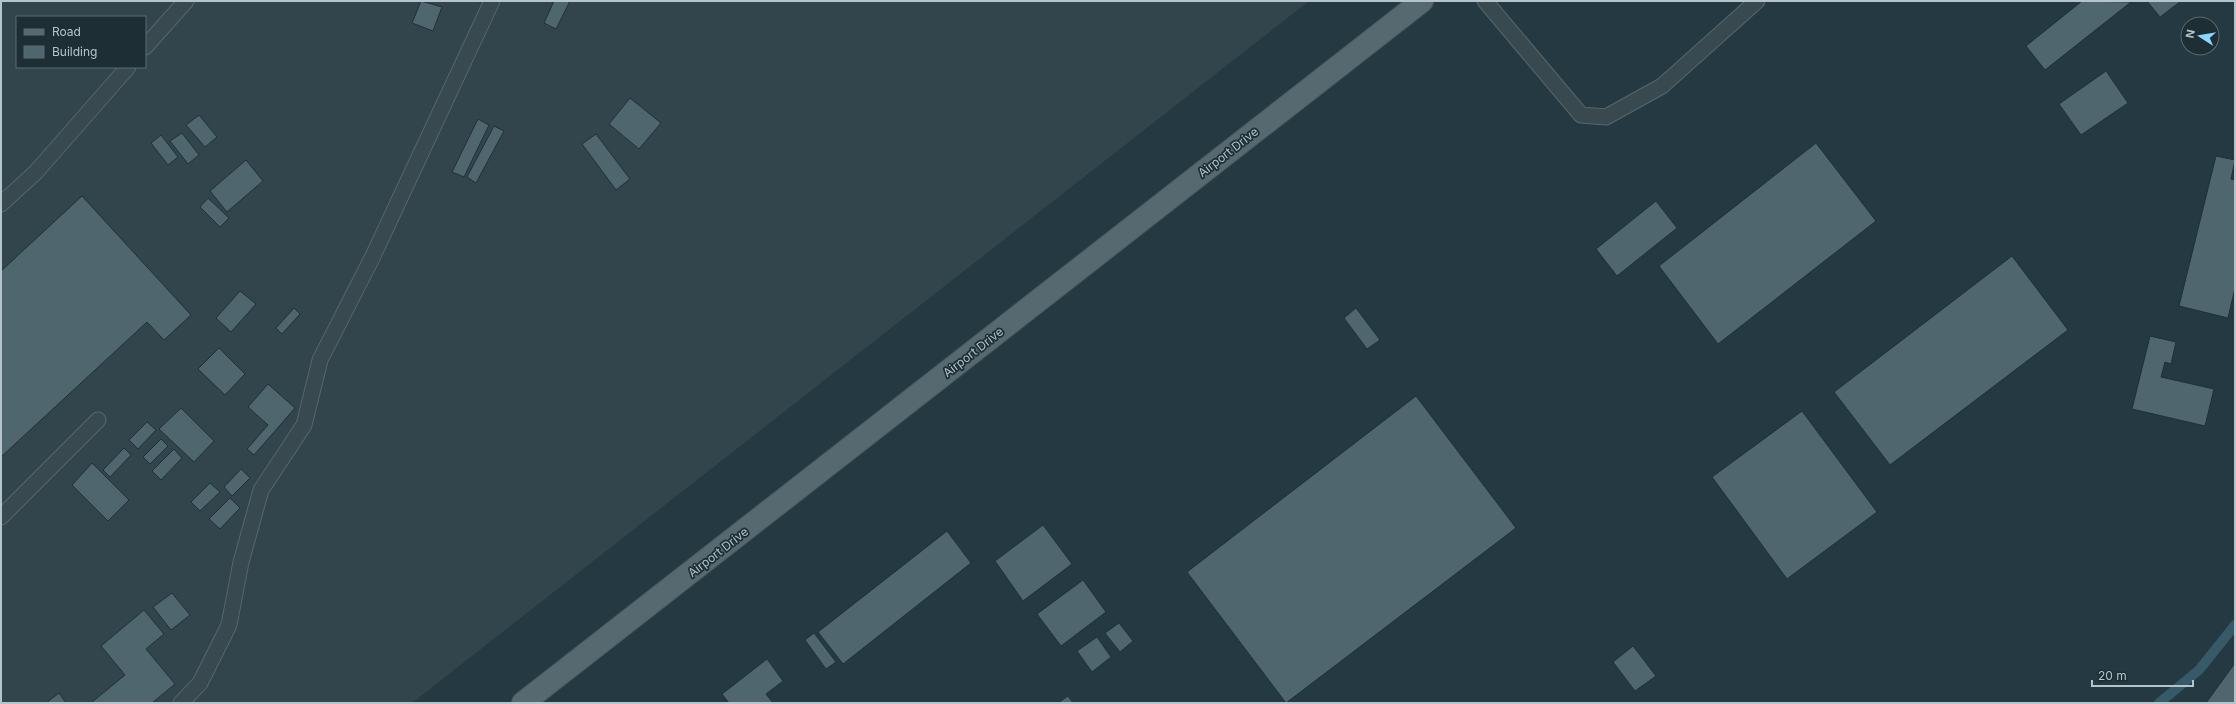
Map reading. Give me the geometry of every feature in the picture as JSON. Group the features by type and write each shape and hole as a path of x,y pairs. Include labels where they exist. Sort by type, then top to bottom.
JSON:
{"main road":[{"name":"Airport Drive","path":"523,703 1422,1"}],"lane":[{"path":"146,46 186,1"},
{"path":"181,703 200,683 229,625 241,562 261,490 304,425 320,360 373,256 492,1"},
{"path":"1485,1 1581,115 1606,117 1662,86 1757,1"},
{"path":"1,204 36,172 127,68"},
{"path":"1,517 98,420"}],"shaded area":[{"path":"1,1 1309,1 412,703 1,703"}],"building":[{"path":"421,1 442,7 433,31 412,23"},
{"path":"554,1 570,1 556,29 544,23"},
{"path":"2082,1 2131,2 2045,70 2026,46"},
{"path":"2147,1 2181,1 2160,17"},
{"path":"2106,71 2128,103 2081,135 2059,104"},
{"path":"630,98 661,123 639,149 609,124"},
{"path":"199,115 217,137 205,147 186,125"},
{"path":"478,119 489,125 464,177 452,172"},
{"path":"494,126 504,131 476,183 467,177"},
{"path":"182,133 199,155 188,164 170,141"},
{"path":"596,134 630,179 616,190 582,144"},
{"path":"161,135 178,157 168,165 151,143"},
{"path":"1816,143 1876,221 1718,344 1659,266"},
{"path":"2216,156 2235,160 2231,179 2235,180 2235,288 2228,318 2179,306"},
{"path":"246,160 263,181 227,212 210,191"},
{"path":"82,196 191,315 164,340 147,322 1,457 1,271"},
{"path":"208,198 229,218 220,227 200,207"},
{"path":"1656,201 1677,228 1617,276 1596,249"},
{"path":"2012,256 2068,330 1890,465 1834,392"},
{"path":"240,291 256,304 231,332 216,318"},
{"path":"294,308 300,314 282,334 276,328"},
{"path":"1356,308 1380,340 1367,349 1344,318"},
{"path":"2150,336 2176,342 2171,364 2165,362 2161,377 2214,389 2205,426 2132,409"},
{"path":"219,348 245,374 225,395 198,369"},
{"path":"268,384 295,408 254,455 247,449 268,425 248,407"},
{"path":"1416,396 1516,528 1286,703 1187,572"},
{"path":"181,408 214,441 194,462 159,429"},
{"path":"1802,411 1877,512 1787,579 1712,477"},
{"path":"147,422 156,430 138,449 129,440"},
{"path":"161,439 168,446 150,464 143,457"},
{"path":"124,448 131,455 110,477 103,470"},
{"path":"174,449 182,458 161,480 152,471"},
{"path":"92,463 129,500 108,521 72,485"},
{"path":"241,469 250,478 232,496 224,487"},
{"path":"210,483 220,492 200,511 191,502"},
{"path":"230,498 240,508 220,529 209,519"},
{"path":"1043,525 1072,564 1023,601 995,561"},
{"path":"947,531 971,563 843,664 818,632"},
{"path":"1083,580 1106,612 1061,646 1037,614"},
{"path":"172,593 190,615 171,630 153,607"},
{"path":"144,610 164,634 146,649 175,684 152,703 91,703 125,675 101,646"},
{"path":"1119,623 1133,641 1120,652 1105,633"},
{"path":"814,633 836,662 826,669 805,640"},
{"path":"1097,637 1111,657 1092,672 1077,651"},
{"path":"1633,646 1656,676 1635,691 1613,662"},
{"path":"767,659 783,681 766,694 773,703 729,703 722,694"},
{"path":"2235,663 2235,703 2206,703"},
{"path":"59,693 66,703 46,703"},
{"path":"1068,696 1073,703 1058,703"}],"waterway":[{"path":"2159,703 2199,670 2235,625"}]}
